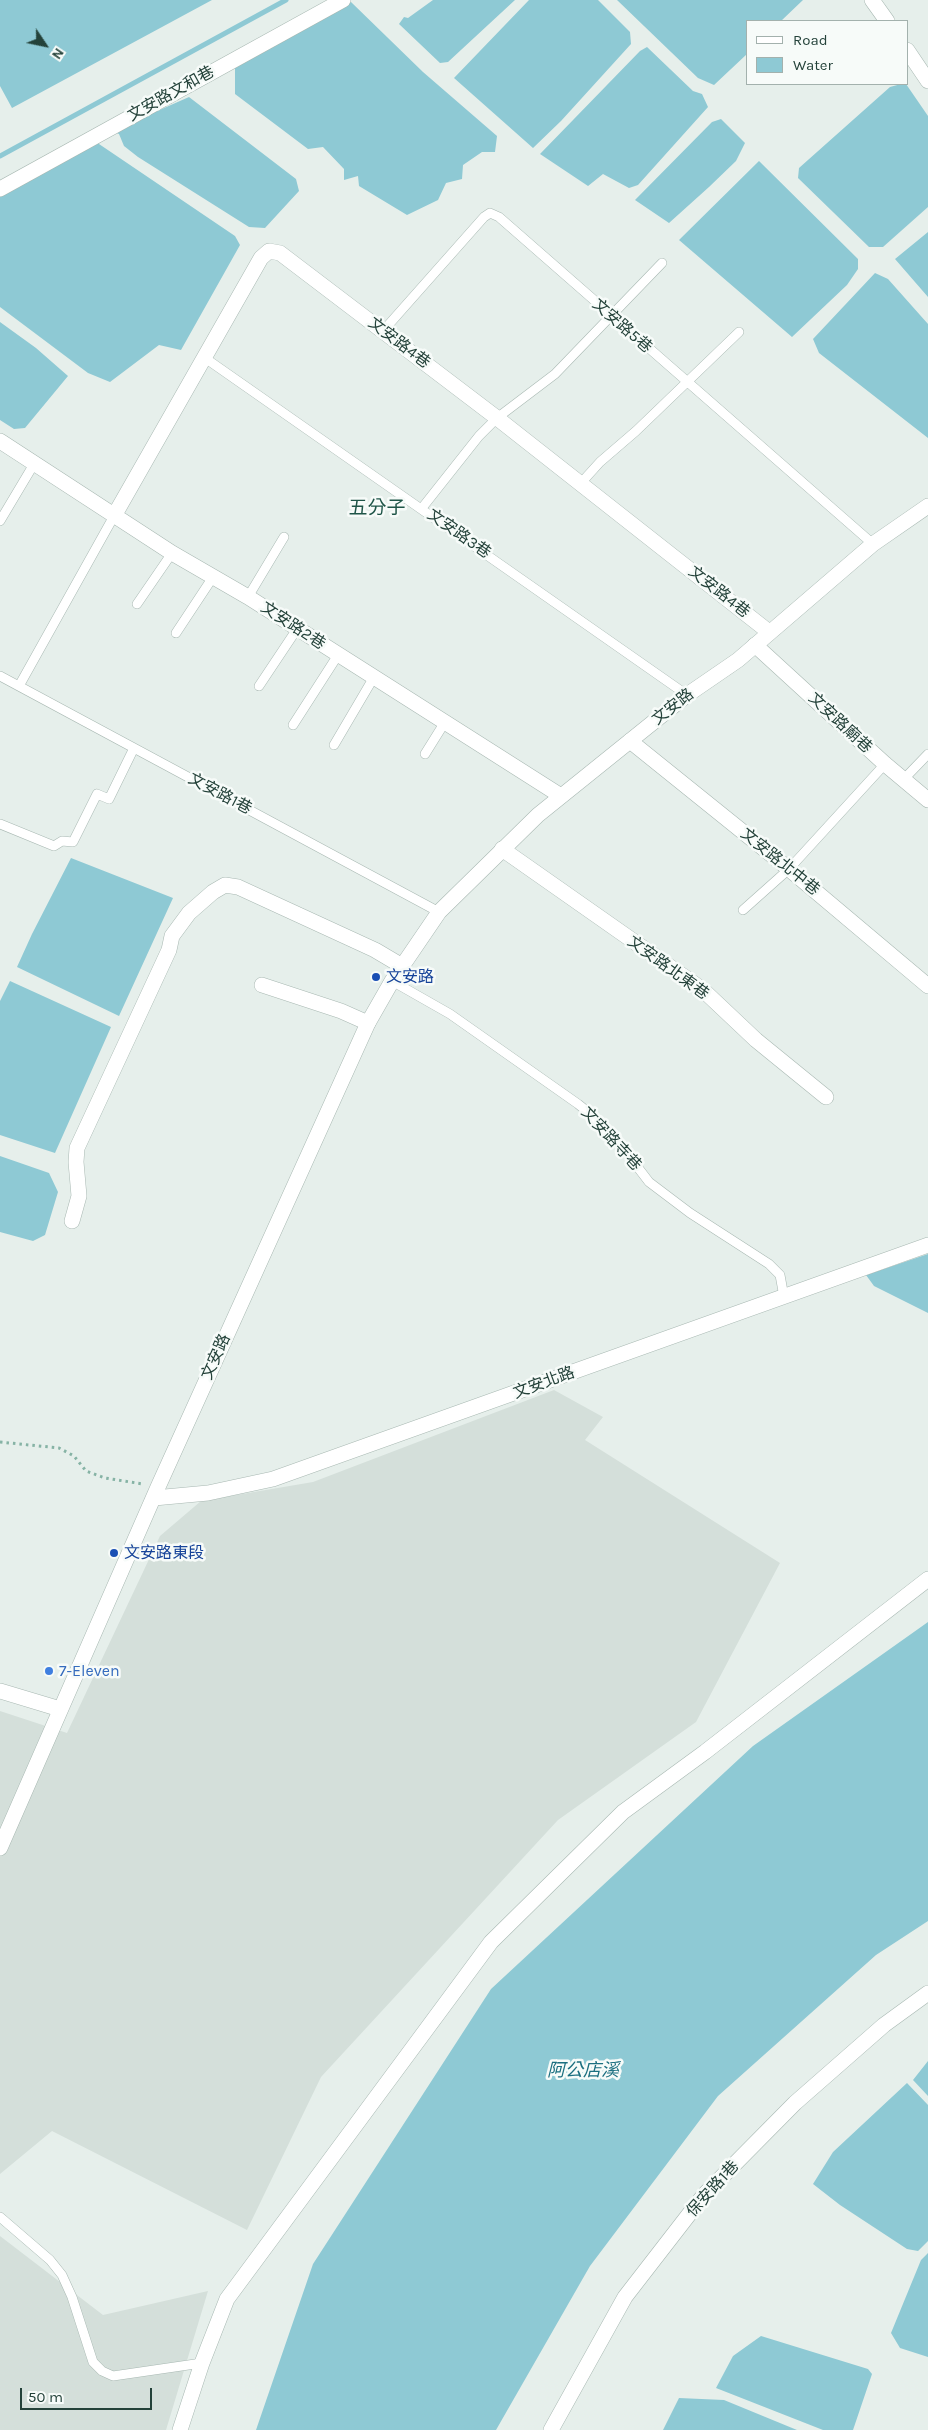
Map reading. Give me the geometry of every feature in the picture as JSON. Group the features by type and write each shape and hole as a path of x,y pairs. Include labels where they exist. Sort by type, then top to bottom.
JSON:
{"street":[{"name":"文安路文和巷","path":"0,189 343,0"},
{"path":"872,0 886,20"},
{"path":"908,51 928,81"},
{"name":"文安路4巷","path":"114,516 260,258 269,251 280,253 383,330 581,483 769,632"},
{"name":"文安路2巷","path":"0,442 172,553 248,596 561,796"},
{"name":"文安路","path":"60,1709 368,1023 392,981 439,912 538,815 687,695 738,660 873,544 928,506"},
{"name":"文安路廟巷","path":"755,644 885,764 928,800"},
{"name":"文安路北中巷","path":"630,741 789,869 928,986"},
{"name":"文安路北東巷","path":"502,849 703,990 756,1040 826,1097"},
{"path":"72,1220 79,1196 76,1162 77,1148 169,950 172,936 189,913 213,892 225,886 238,886 375,950 402,966"},
{"path":"262,985 341,1011 368,1023"},
{"name":"文安北路","path":"156,1492 208,1493 273,1479 928,1245"},
{"path":"180,2430 202,2363 227,2299 492,1942 623,1812 705,1752 928,1580"},
{"path":"0,1691 60,1709 0,1848"},
{"name":"保安路1巷","path":"551,2430 625,2297 704,2195 795,2103 884,2025 928,1993"}],"lane":[{"name":"文安路5巷","path":"383,330 484,217 490,213 498,217 686,383 873,544"},
{"path":"422,508 479,436 497,418 556,374 662,263"},
{"path":"581,483 600,462 636,431 739,332"},
{"name":"文安路3巷","path":"205,358 687,695"},
{"path":"0,521 29,460"},
{"path":"18,686 114,516"},
{"path":"248,596 284,537"},
{"path":"137,604 172,553"},
{"path":"176,633 213,577"},
{"path":"259,686 297,629"},
{"path":"293,726 338,655"},
{"name":"文安路1巷","path":"0,676 439,912"},
{"path":"334,745 374,677"},
{"path":"425,754 445,722"},
{"path":"0,824 54,846 62,841 73,842 97,794 109,799 134,748"},
{"path":"904,780 928,754"},
{"path":"743,910 789,869 885,764"},
{"name":"文安路寺巷","path":"392,981 450,1014 578,1104 619,1145 649,1182 690,1213 769,1264 780,1275 784,1297"},
{"path":"0,2217 50,2260 62,2274 93,2362 102,2371 113,2376 202,2363"}],"path":[{"path":"0,1442 59,1448 74,1456 86,1470 105,1478 156,1492"}],"shaded area":[{"path":"554,1390 603,1417 585,1440 780,1563 696,1722 558,1820 321,2077 247,2230 52,2131 0,2174 0,1711 67,1733 160,1536 201,1501 313,1482"},
{"path":"0,2236 103,2315 208,2291 166,2430 0,2430"}],"water":[{"path":"0,0 212,0 12,108 0,86"},
{"path":"433,0 515,0 448,62 440,63 399,24 404,17 408,18"},
{"path":"529,0 598,0 630,32 631,44 561,121 533,148 454,78"},
{"path":"617,0 803,0 782,20 746,20 746,55 714,85 698,78"},
{"path":"351,2 423,72 497,136 495,152 482,152 463,165 462,179 446,183 438,200 407,215 359,186 358,176 344,180 344,169 323,147 308,149 235,94 235,67"},
{"path":"647,47 693,91 702,94 708,107 638,185 629,188 603,174 588,186 540,154 640,51"},
{"path":"907,85 928,116 928,207 883,247 869,247 798,178 799,168 890,87"},
{"path":"189,97 296,179 299,191 265,228 249,227 138,157 124,146 119,134 112,131"},
{"path":"721,119 745,143 736,161 709,187 669,223 635,200 712,122"},
{"path":"102,137 99,144 235,236 240,245 181,350 159,345 110,382 88,373 0,307 0,195"},
{"path":"759,161 858,259 858,269 847,285 792,337 679,240"},
{"path":"928,232 928,297 895,259"},
{"path":"875,273 888,279 928,324 928,438 819,353 813,339"},
{"path":"0,322 36,348 68,376 25,428 14,429 0,420"},
{"path":"71,858 173,898 119,1016 17,967"},
{"path":"10,981 111,1027 55,1153 0,1135 0,1001"},
{"path":"0,1156 49,1173 58,1192 45,1235 33,1241 0,1232"},
{"path":"928,1254 928,1313 874,1286 866,1275"},
{"name":"阿公店溪","path":"928,1622 928,1921 876,1955 718,2096 590,2266 496,2430 256,2430 313,2264 491,1989 753,1746"},
{"path":"928,2061 928,2096 913,2080"},
{"path":"907,2083 928,2105 928,2241 918,2251 907,2249 840,2205 813,2184 833,2152"},
{"path":"928,2253 928,2357 900,2348 891,2333 921,2260"},
{"path":"761,2336 868,2369 872,2374 853,2430 823,2430 716,2388 733,2356"},
{"path":"679,2398 724,2400 797,2430 663,2430"}],"waterway":[{"path":"0,156 286,0"}],"place":[{"name":"文安路","path":"376,977"},
{"name":"文安路東段","path":"114,1553"},
{"name":"7-Eleven","path":"49,1671"}],"district":[{"name":"五分子","path":"377,509"}]}
